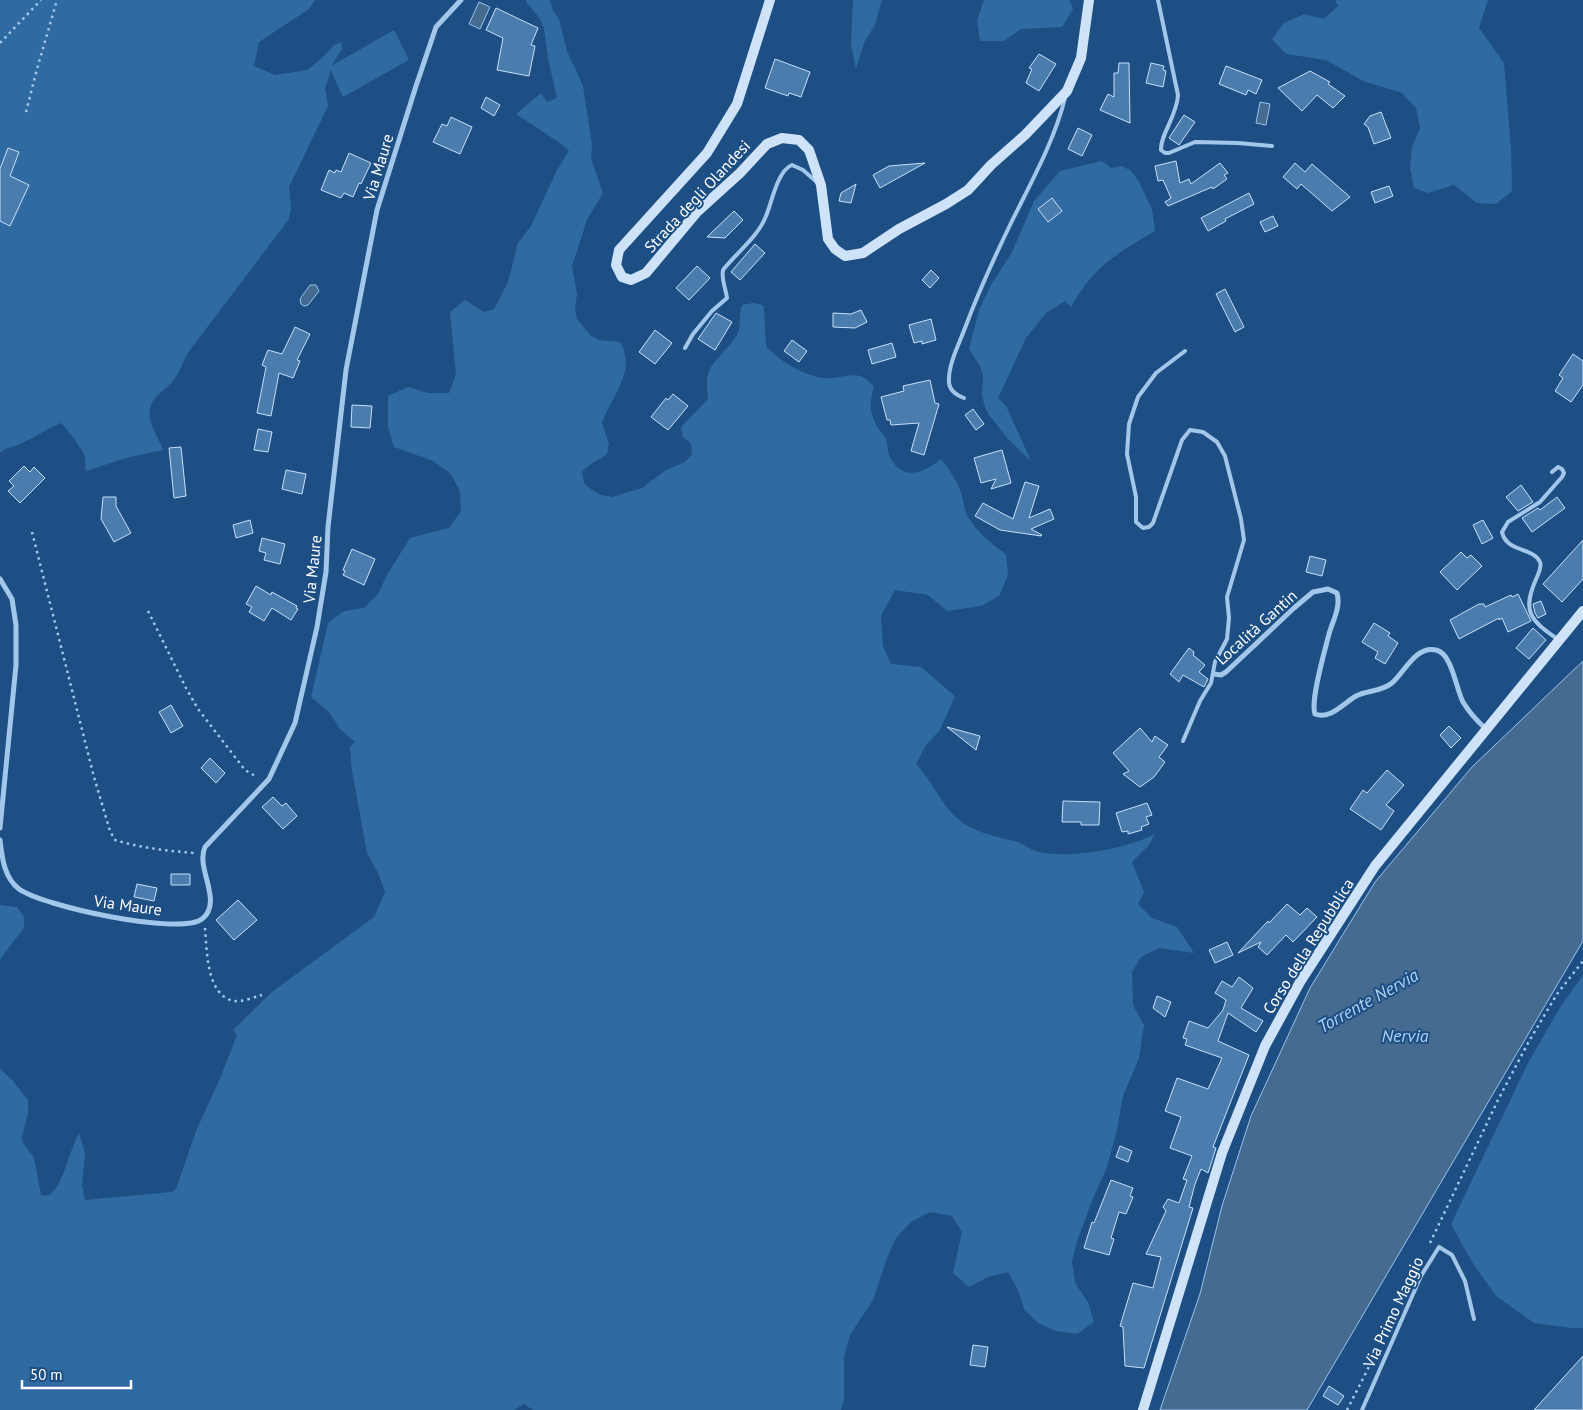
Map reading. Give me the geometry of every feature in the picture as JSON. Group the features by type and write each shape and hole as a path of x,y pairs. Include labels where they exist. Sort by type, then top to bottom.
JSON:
{"main road":[{"name":"Strada degli Olandesi","path":"770,0 737,104 707,153 619,250 616,265 622,277 630,280 646,273 697,212 740,173 767,144 782,138 799,140 809,150 821,184 828,239 835,249 845,256 864,253 899,229 968,190 991,164 1024,135 1067,91 1081,58 1089,0"},
{"name":"Corso della Repubblica","path":"1143,1410 1222,1153 1265,1046 1300,982 1375,866 1583,611"}],"street":[{"name":"Via Maure","path":"202,854 205,847 269,779 296,723 317,627 326,572 328,527 346,370 377,210 436,27 461,0"},
{"path":"0,579 12,599 16,625 16,665 0,828"},
{"name":"Località Gantin","path":"1214,674 1221,676 1226,672 1313,592 1328,588 1337,593 1340,602 1318,681 1313,709 1315,714 1320,716 1328,714 1357,696 1382,690 1393,683 1410,662 1423,652 1434,649 1446,657 1465,705 1486,729"},
{"path":"0,840 2,859 8,877"},
{"path":"201,920 208,912 210,902 202,854"},
{"name":"Via Maure","path":"0,873 8,877 18,888 53,904 134,921 188,924 201,920"}],"lane":[{"path":"1158,0 1178,95 1178,105 1162,140 1161,150 1169,153 1195,142 1272,146"},
{"path":"964,398 951,389 948,380 952,363 976,298 1060,120 1067,91"},
{"path":"685,348 693,334 712,311 727,298 722,279 723,270 760,228 778,182 787,167 792,165 803,170 821,184"},
{"path":"1183,741 1200,701 1211,683 1215,662 1227,639 1229,618 1227,597 1244,540 1242,519 1225,456 1217,442 1203,432 1190,430 1182,440 1153,523 1146,528 1136,522 1136,497 1127,454 1129,424 1138,397 1156,373 1185,351"},
{"path":"1552,472 1558,467 1564,473 1540,502 1508,522 1502,532 1508,543 1539,561 1541,567 1531,589 1528,601 1529,608 1536,623 1559,640"},
{"name":"Via Primo Maggio","path":"1362,1410 1421,1276 1439,1246 1452,1255 1464,1281 1474,1319"}],"path":[{"path":"0,43 41,0"},
{"path":"26,112 57,0"},
{"path":"32,532 94,777 110,831 115,840 129,844 164,851 202,854"},
{"path":"148,611 198,709 245,770 258,777 269,779"},
{"path":"201,920 205,927 208,961 213,983 223,997 236,1001 262,994"},
{"path":"1427,1247 1498,1100 1528,1043 1557,994 1583,961"},
{"path":"1347,1410 1381,1342"}],"shaded area":[{"path":"0,0 315,0 309,9 259,42 254,66 275,75 307,70 333,46 341,42 342,49 331,66 394,30 409,60 343,97 330,69 325,88 328,106 289,187 291,208 289,219 187,354 174,379 153,401 150,411 151,421 153,430 163,450 126,458 86,471 84,454 61,423 0,453"},
{"path":"526,0 550,0 553,11 559,19 567,51 583,86 592,145 591,159 603,193 587,220 572,266 577,294 575,308 577,319 590,335 599,340 620,342 625,353 626,363 621,383 602,423 609,444 607,454 582,472 584,483 601,495 612,497 642,488 666,470 685,462 692,454 691,444 683,437 681,427 708,399 708,374 711,367 737,335 742,305 753,303 763,305 767,348 790,366 810,375 834,378 855,375 868,380 874,387 871,398 871,412 878,428 885,437 890,457 896,466 908,473 922,471 941,459 951,472 958,486 970,521 984,537 1006,554 1008,575 999,596 981,606 947,611 928,595 895,590 881,616 883,646 891,664 921,667 955,696 940,730 926,745 916,764 945,804 961,821 975,830 1017,842 1035,851 1048,853 1079,854 1096,852 1129,844 1155,834 1149,845 1132,862 1144,892 1138,904 1152,918 1177,927 1194,953 1159,948 1141,957 1132,972 1133,1005 1144,1025 1139,1058 1123,1096 1117,1130 1107,1167 1077,1241 1072,1261 1075,1283 1088,1302 1094,1322 1077,1334 1056,1331 1038,1323 1024,1309 1018,1290 1008,1272 988,1277 969,1287 953,1273 962,1232 952,1216 930,1212 911,1222 896,1238 873,1300 850,1335 844,1357 844,1400 841,1410 533,1410 524,1404 514,1410 0,1410 0,1069 12,1080 28,1100 28,1113 22,1137 23,1143 34,1158 41,1195 50,1195 56,1188 79,1133 85,1153 82,1185 85,1200 171,1192 176,1189 196,1131 219,1081 237,1035 233,1030 272,992 374,917 385,892 379,875 367,853 352,771 350,747 355,742 340,729 329,712 311,697 328,623 344,611 364,608 378,594 388,573 410,538 449,528 461,511 460,491 450,473 433,461 394,447 388,427 388,396 408,387 428,393 449,393 456,374 450,312 465,300 484,312 494,309 508,282 518,243 531,226 557,170 569,151 516,114 541,93 547,102 557,98 548,59 544,28 540,19"},
{"path":"853,0 882,0 875,25 864,43 856,69 851,44"},
{"path":"984,0 1069,0 1073,9 1062,27 1021,29 1004,41 980,41 977,20"},
{"path":"1335,0 1488,0 1479,28 1504,63 1511,149 1512,191 1496,204 1477,203 1454,185 1428,193 1414,188 1410,168 1412,147 1420,128 1416,108 1402,93 1363,81 1326,60 1286,54 1272,39 1284,23 1304,14 1324,19 1338,6"},
{"path":"1102,161 1111,168 1122,166 1131,171 1138,180 1152,209 1155,231 1107,262 1089,281 1071,307 1065,301 1046,313 1026,338 998,398 1006,406 1031,461 1009,440 989,415 982,396 983,375 980,366 969,349 979,310 991,285 1012,252 1034,201 1060,171"},
{"path":"0,905 17,907 24,917 24,928 0,959"},
{"path":"1583,975 1583,1328 1572,1328 1534,1323 1496,1296 1472,1262 1451,1224 1528,1063 1561,1006"}],"water":[{"path":"479,2 490,7 480,29 469,24"},
{"path":"1260,102 1270,104 1266,125 1256,123"},
{"path":"310,285 316,285 319,291 308,305 304,306 301,304 300,299"},
{"name":"Nervia","path":"1583,661 1583,941 1307,1410 1160,1410 1200,1294 1222,1206 1251,1116 1310,988 1375,882 1472,767"}],"building":[{"path":"496,8 538,28 531,45 535,46 529,76 497,70 503,38 486,30"},
{"path":"1039,54 1056,64 1039,91 1026,83 1032,69 1029,68"},
{"path":"775,59 810,72 801,97 789,93 788,96 765,88"},
{"path":"1119,63 1129,63 1130,123 1100,110 1108,94 1114,97 1114,73 1118,73"},
{"path":"1151,63 1164,66 1163,70 1166,71 1163,87 1146,83"},
{"path":"1226,66 1262,80 1256,94 1248,90 1246,95 1219,84"},
{"path":"1310,71 1330,82 1328,84 1345,96 1333,108 1317,95 1302,111 1278,88"},
{"path":"486,97 500,105 494,116 481,108"},
{"path":"1381,112 1391,138 1374,144 1368,127 1364,124 1370,116"},
{"path":"1184,115 1195,122 1179,145 1169,138"},
{"path":"451,117 472,127 460,154 433,142 442,124 447,126"},
{"path":"1078,128 1092,135 1082,156 1068,149"},
{"path":"8,148 19,152 10,176 29,185 10,226 0,221 0,169"},
{"path":"349,153 371,163 353,197 344,193 341,198 321,190 329,170 335,173 336,170 341,172"},
{"path":"1176,161 1180,183 1189,179 1191,184 1220,163 1228,173 1224,175 1227,179 1213,189 1212,187 1168,206 1165,202 1171,198 1163,180 1158,181 1155,166"},
{"path":"925,163 880,188 873,175 889,166"},
{"path":"1295,163 1305,172 1312,164 1350,197 1332,211 1301,184 1297,189 1283,177"},
{"path":"856,184 851,203 839,201 841,193"},
{"path":"1389,186 1393,196 1375,203 1371,192"},
{"path":"1249,193 1254,204 1225,219 1226,221 1208,231 1201,218"},
{"path":"1052,198 1062,211 1048,222 1038,209"},
{"path":"734,211 743,220 725,238 707,237"},
{"path":"1273,216 1278,226 1265,232 1260,222"},
{"path":"755,244 765,253 740,280 731,272"},
{"path":"697,266 710,278 689,300 676,288"},
{"path":"931,270 939,278 930,288 922,280"},
{"path":"1225,289 1244,327 1235,332 1216,294"},
{"path":"861,310 867,322 855,328 833,327 833,313 851,314"},
{"path":"716,313 732,322 715,350 698,339"},
{"path":"931,319 936,340 922,344 922,341 914,343 909,325"},
{"path":"295,327 310,334 297,360 300,361 293,378 279,373 271,416 257,413 266,367 262,365 268,350 282,354"},
{"path":"655,330 672,343 655,364 639,352"},
{"path":"792,340 807,351 799,362 784,351"},
{"path":"892,343 896,357 872,364 868,350"},
{"path":"1573,354 1583,361 1583,385 1571,402 1555,391 1563,378 1559,375"},
{"path":"930,380 935,403 939,404 924,455 911,451 919,423 891,425 890,420 887,420 881,397 904,391 903,386"},
{"path":"673,394 688,406 668,430 651,417 666,398 668,400"},
{"path":"352,405 372,406 370,428 351,427"},
{"path":"973,409 984,424 976,430 965,415"},
{"path":"258,429 272,432 268,452 254,450"},
{"path":"181,447 186,496 174,498 169,448"},
{"path":"1002,450 1011,483 991,489 996,479 981,483 974,458"},
{"path":"24,466 30,472 34,467 45,478 20,503 8,491 14,486 9,481"},
{"path":"286,470 306,474 302,494 282,489"},
{"path":"1025,482 1039,486 1029,518 1050,509 1054,519 1031,529 1041,536 1000,530 975,516 983,503 1013,519"},
{"path":"1521,485 1533,502 1518,511 1506,497"},
{"path":"103,497 116,497 116,506 131,533 114,542 101,519"},
{"path":"1557,497 1565,508 1532,532 1522,518 1538,508 1540,510"},
{"path":"250,520 253,533 236,538 233,525"},
{"path":"1483,520 1493,538 1482,544 1473,525"},
{"path":"262,538 285,544 280,564 264,560 266,553 259,551"},
{"path":"1583,540 1583,579 1562,602 1543,584"},
{"path":"352,549 375,559 364,585 343,575 345,571 343,570"},
{"path":"1461,552 1467,558 1471,555 1482,566 1457,590 1440,572"},
{"path":"1310,556 1326,560 1322,576 1306,572"},
{"path":"256,586 271,595 272,592 297,606 296,608 298,609 291,620 272,608 264,621 249,612 252,607 246,604"},
{"path":"1518,594 1531,621 1508,632 1502,618 1499,620 1499,618 1459,639 1450,620 1479,604 1484,604 1485,607 1511,595 1512,597"},
{"path":"1541,601 1546,614 1538,618 1533,604"},
{"path":"1374,623 1390,633 1388,636 1398,643 1385,664 1375,658 1378,652 1362,642"},
{"path":"1533,628 1546,640 1529,659 1516,648"},
{"path":"1189,648 1194,652 1193,655 1205,665 1199,672 1208,679 1204,687 1183,675 1179,682 1170,674"},
{"path":"171,705 183,726 171,733 159,712"},
{"path":"1449,726 1461,738 1451,748 1440,735"},
{"path":"947,727 980,736 976,750"},
{"path":"1140,728 1152,742 1155,736 1168,745 1159,757 1165,762 1154,777 1140,787 1123,774 1129,771 1113,753"},
{"path":"210,758 225,773 216,783 201,768"},
{"path":"1387,770 1404,785 1386,805 1394,811 1381,830 1350,809 1363,790 1367,793"},
{"path":"273,797 282,806 286,803 297,816 283,829 262,807"},
{"path":"1063,801 1100,802 1099,825 1081,825 1081,822 1062,822"},
{"path":"1147,803 1152,815 1146,817 1149,824 1141,827 1142,830 1128,834 1128,831 1122,832 1116,813"},
{"path":"171,874 190,874 190,885 171,885"},
{"path":"137,884 157,888 154,901 134,897"},
{"path":"238,900 257,920 234,940 216,920"},
{"path":"1287,904 1300,915 1307,908 1317,917 1293,942 1286,935 1267,955 1258,947 1261,942 1238,953 1268,921 1269,923"},
{"path":"1227,942 1233,955 1215,963 1209,950"},
{"path":"1239,977 1253,988 1241,1008 1263,1021 1256,1032 1228,1013 1218,1041 1249,1055 1213,1147 1216,1148 1208,1173 1201,1169 1195,1184 1189,1207 1193,1208 1144,1368 1125,1366 1123,1327 1120,1326 1133,1283 1153,1288 1161,1257 1146,1254 1166,1211 1163,1207 1168,1199 1179,1203 1187,1180 1183,1179 1192,1156 1170,1148 1181,1117 1165,1111 1177,1078 1208,1089 1222,1058 1185,1045 1187,1039 1183,1038 1189,1021 1208,1028 1223,1010 1226,1000 1215,993 1222,981 1232,987"},
{"path":"1157,996 1171,1002 1165,1017 1153,1008"},
{"path":"1120,1146 1132,1151 1128,1162 1116,1157"},
{"path":"1111,1180 1133,1188 1130,1196 1133,1197 1126,1214 1119,1212 1111,1238 1114,1239 1109,1255 1084,1248 1092,1222 1094,1223"},
{"path":"973,1345 988,1347 985,1367 970,1365"},
{"path":"1583,1356 1583,1410 1534,1410"},
{"path":"1329,1386 1344,1396 1338,1405 1323,1396"}],"water label":[{"name":"Torrente Nervia","path":"1368,1001"}]}
